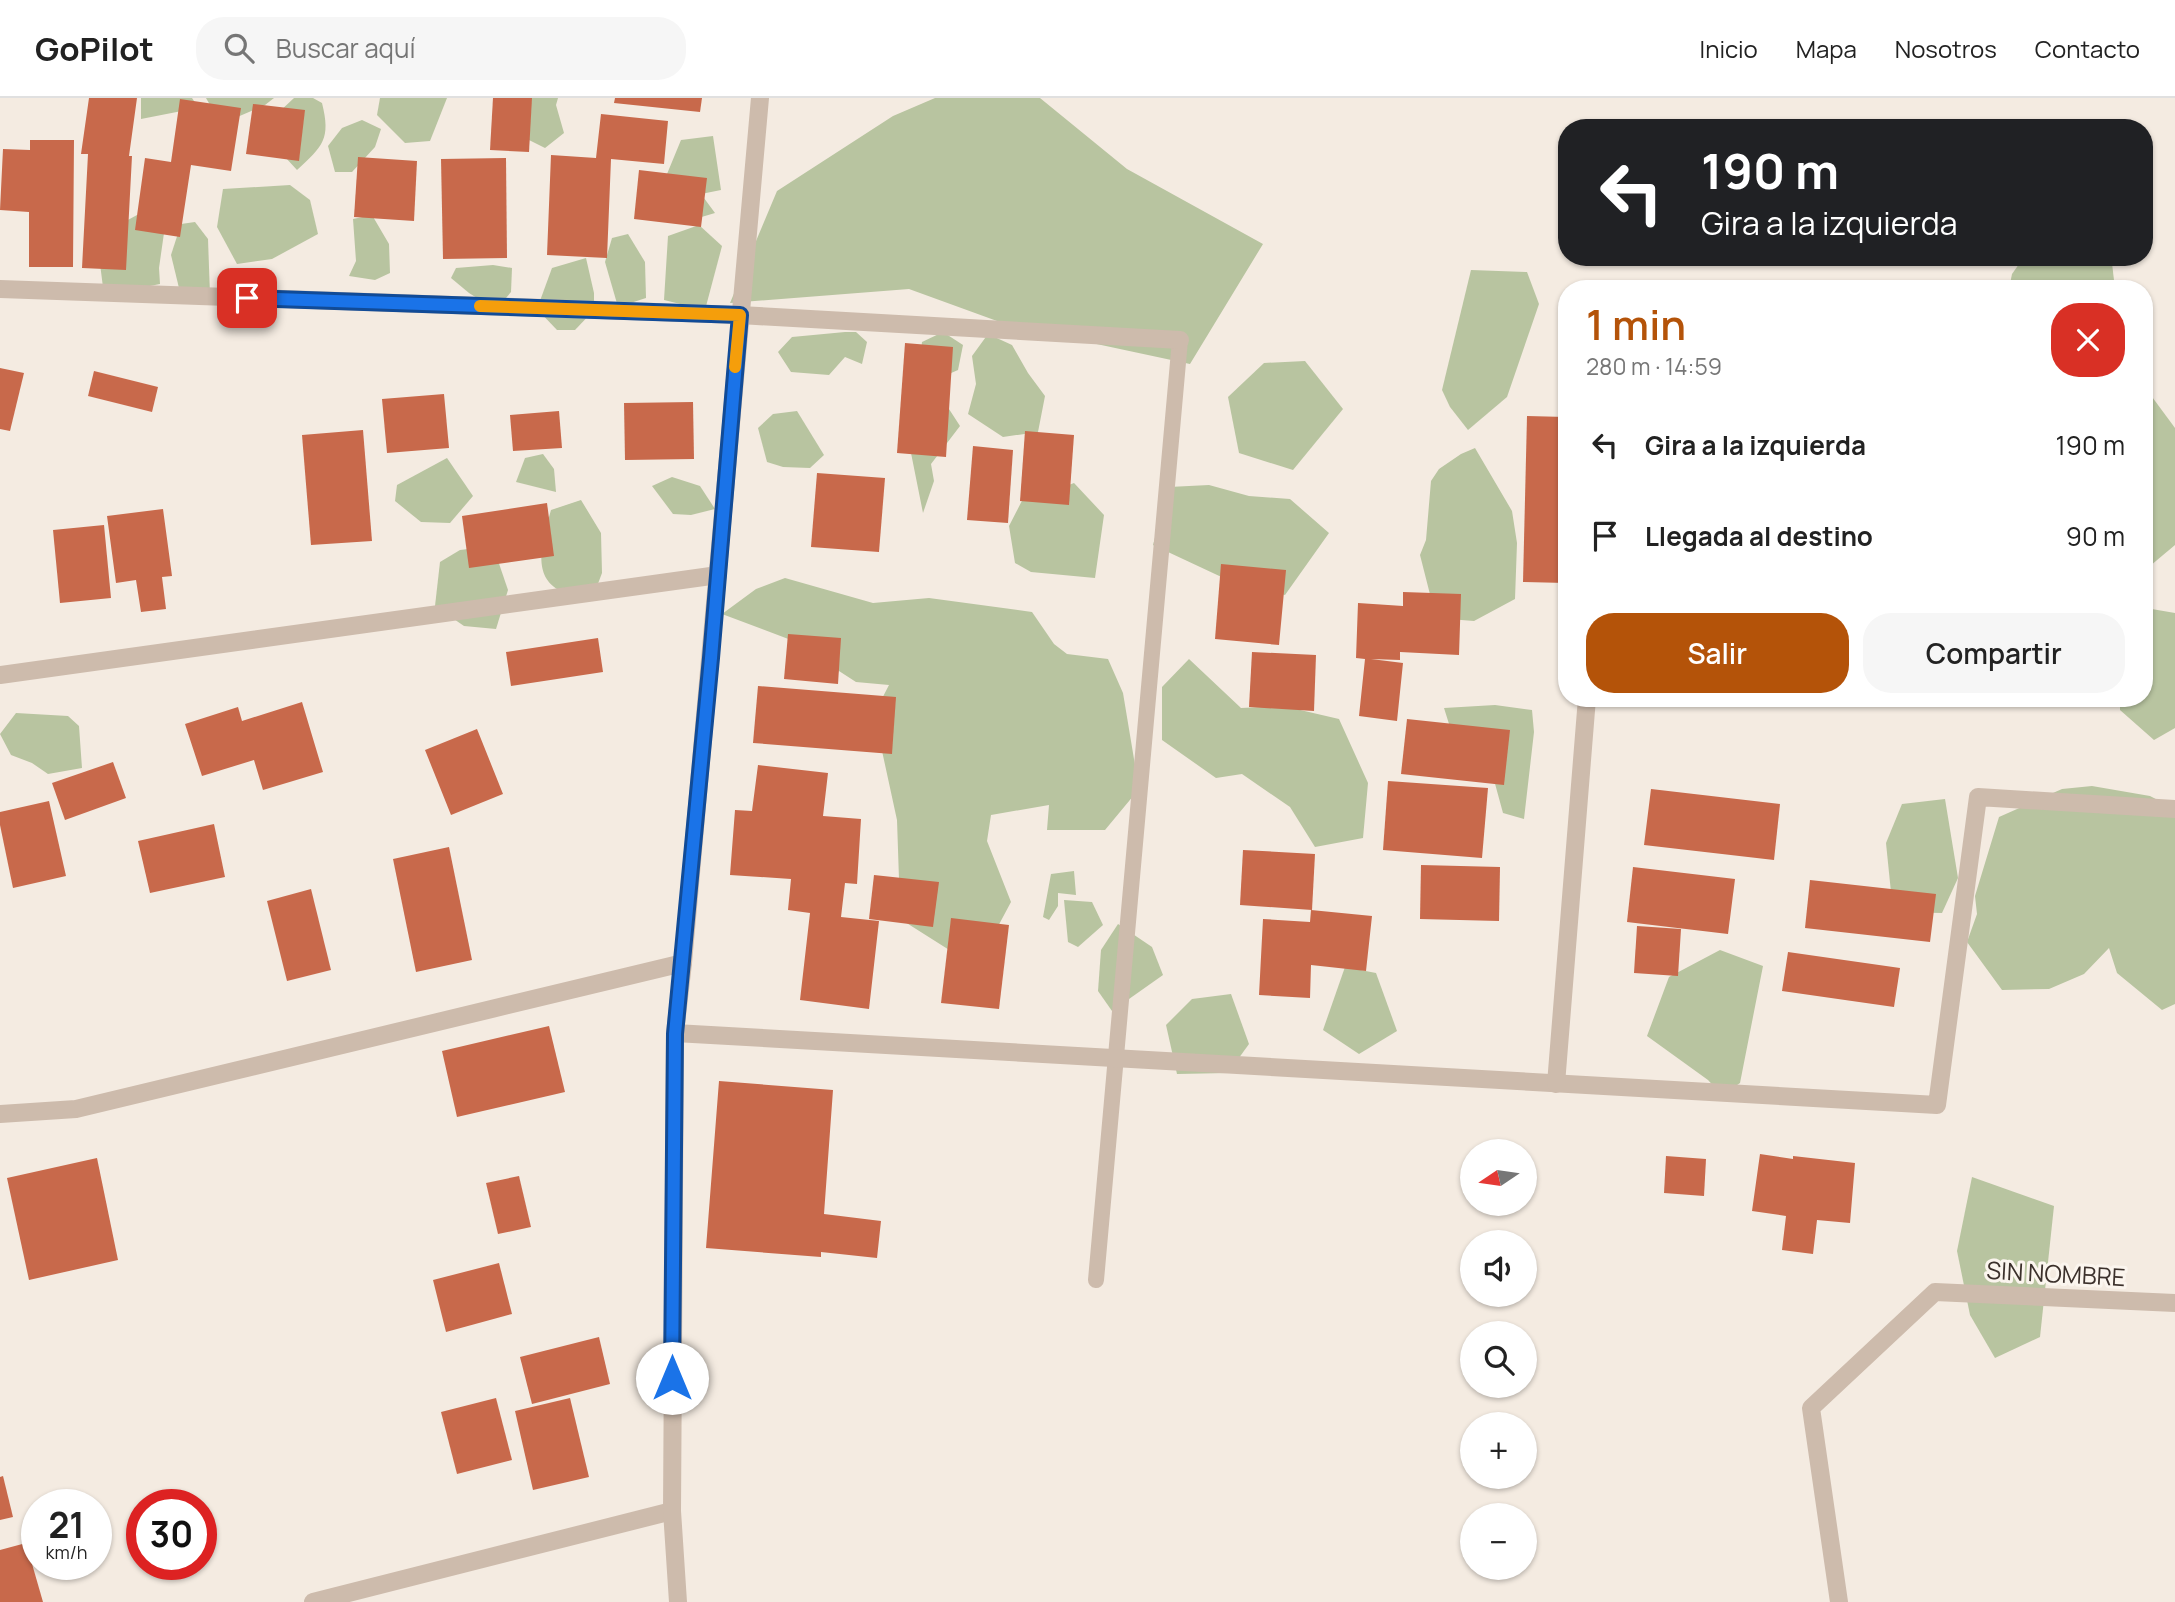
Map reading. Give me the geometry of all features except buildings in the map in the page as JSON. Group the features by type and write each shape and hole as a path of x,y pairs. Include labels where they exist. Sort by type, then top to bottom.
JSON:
{"street":[{"path":"678,1602 671,1511 675,1034 760,98"},
{"path":"0,289 740,315 1180,340"},
{"path":"0,675 718,575"},
{"path":"1556,1084 1586,707"},
{"path":"675,1034 1937,1105 1978,797 2175,809"},
{"path":"0,1114 76,1109 683,963"},
{"name":"SIN NOMBRE","path":"1839,1602 1811,1408 1935,1292 2175,1303"},
{"path":"313,1602 671,1511"}],"lane":[{"path":"1096,1280 1180,340"}],"green space":[{"path":"141,98 192,98 202,113 192,109 141,119"},
{"path":"206,98 274,98 265,105 221,124"},
{"path":"294,98 313,98 322,103 326,125 319,148 297,170 275,146 278,113"},
{"path":"380,98 447,98 430,141 405,143 377,115"},
{"path":"516,98 558,98 556,105 564,133 545,148 523,137"},
{"path":"935,98 1040,98 1127,169 1263,244 1190,364 1008,325 909,289 730,303 777,191 893,116"},
{"path":"362,120 381,129 375,147 352,172 335,172 328,146 342,128"},
{"path":"713,136 721,190 701,194 715,213 678,224 662,200 667,174 681,140"},
{"path":"290,185 310,200 318,234 272,259 237,264 217,227 223,189"},
{"path":"137,215 165,226 159,268 160,284 104,295 99,256 115,227"},
{"path":"372,215 389,244 390,273 375,280 349,276 356,261 353,219"},
{"path":"195,222 208,239 210,295 179,288 171,255 181,224"},
{"path":"699,225 722,246 705,310 664,300 668,236"},
{"path":"628,234 645,262 646,298 618,307 605,262 612,238"},
{"path":"586,258 594,293 594,310 575,330 557,330 537,309 552,268"},
{"path":"493,265 512,268 511,292 496,310 451,278 456,268"},
{"path":"2018,266 2112,266 2114,280 2011,280"},
{"path":"1471,270 1527,272 1539,304 1507,397 1468,430 1450,407 1442,390"},
{"path":"856,332 867,342 862,364 845,357 829,375 791,372 778,352 792,337"},
{"path":"943,332 963,345 958,370 942,377 919,367 922,342"},
{"path":"988,334 1012,345 1045,396 1038,432 1003,437 968,414 976,384 972,356"},
{"path":"1305,361 1343,409 1293,470 1239,453 1228,397 1264,363"},
{"path":"936,389 960,426 931,464 934,481 923,513 910,448"},
{"path":"2153,398 2175,428 2175,545 2153,563"},
{"path":"797,411 824,455 810,468 783,467 767,462 758,428 773,414"},
{"path":"1475,448 1512,511 1517,543 1515,599 1474,621 1436,618 1420,555 1426,540 1431,481 1439,469"},
{"path":"543,454 554,469 556,492 516,482 525,458"},
{"path":"447,458 473,496 450,523 421,522 395,501 397,485"},
{"path":"672,477 700,486 715,509 691,515 673,514 652,486"},
{"path":"1074,483 1104,515 1095,578 1031,572 1015,563 1009,526 1026,493 1048,493"},
{"path":"1209,485 1249,496 1290,499 1329,533 1285,595 1230,581 1153,545 1169,487"},
{"path":"581,500 601,533 602,573 593,597 584,598 569,595 551,584 545,576 541,555 551,510"},
{"path":"493,546 508,590 496,629 464,626 435,606 440,562 460,550"},
{"path":"785,578 873,603 929,598 1032,612 1054,644 1067,654 1108,659 1123,693 1139,789 1105,830 1047,830 1049,805 991,815 987,841 1011,902 988,945 954,953 905,922 900,909 897,820 874,714 889,685 856,682 791,640 722,614 756,589"},
{"path":"2153,609 2175,613 2175,728 2154,740 2120,710 2120,707 2153,707"},
{"path":"1189,659 1241,708 1283,706 1339,719 1368,783 1363,838 1315,847 1290,807 1242,774 1216,778 1162,740 1162,687"},
{"path":"1495,705 1532,710 1534,732 1524,819 1503,813 1488,758 1455,743 1444,708"},
{"path":"16,713 68,716 79,726 82,768 48,774 32,763 11,755 0,734"},
{"path":"2092,786 2150,796 2175,809 2175,1004 2162,1010 2117,973 2109,948 2084,974 2049,989 2002,990 1967,942 1977,914 1975,896 1999,817 2062,789"},
{"path":"1945,799 1958,878 1942,913 1893,912 1886,843 1902,804"},
{"path":"1074,871 1076,895 1058,893 1058,906 1049,920 1043,917 1051,874"},
{"path":"1064,900 1092,902 1103,925 1078,947 1068,942"},
{"path":"1118,924 1152,947 1163,975 1112,1011 1098,991 1101,950"},
{"path":"1720,950 1763,966 1740,1083 1722,1095 1708,1080 1647,1036 1669,977"},
{"path":"1345,967 1376,973 1397,1031 1359,1054 1323,1030"},
{"path":"1231,994 1249,1044 1228,1073 1177,1074 1166,1025 1192,999"},
{"path":"1972,1177 2054,1206 2040,1337 1995,1358 1970,1315 1957,1251"}],"slow traffic":[{"path":"480,306 740,315 735,367"}],"route":[{"path":"247,298 740,315 675,1034 672,1378"}]}
